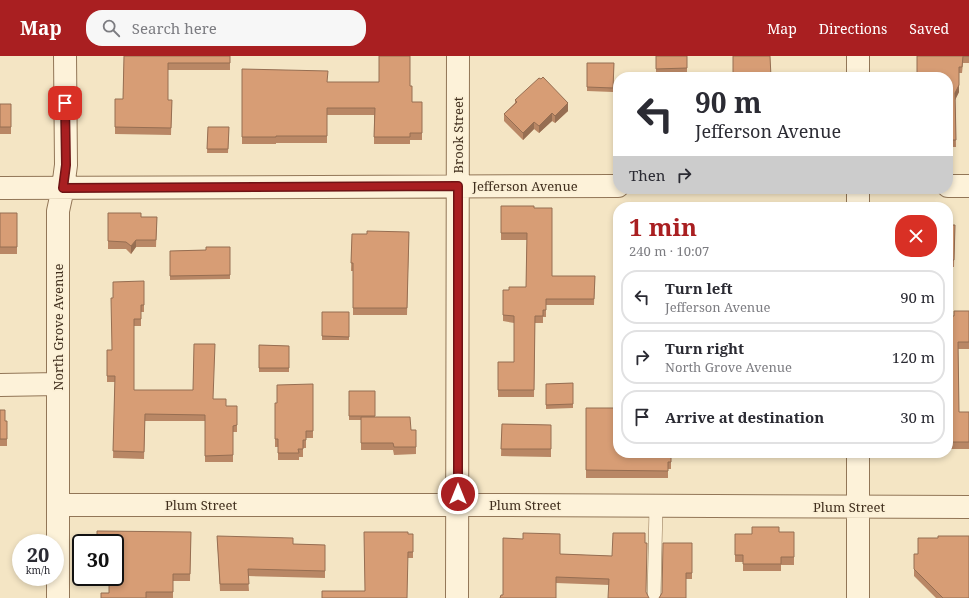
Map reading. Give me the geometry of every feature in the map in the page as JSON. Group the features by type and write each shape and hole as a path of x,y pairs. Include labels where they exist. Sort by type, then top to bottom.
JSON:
{"street":[{"name":"North Grove Avenue","path":"58,598 58,211 66,165 65,56"},
{"name":"Brook Street","path":"457,598 458,56"},
{"path":"858,56 858,72"},
{"name":"Jefferson Avenue","path":"0,188 613,186"},
{"path":"953,186 969,186"},
{"path":"0,385 58,384"},
{"path":"858,458 858,598"},
{"name":"Plum Street","path":"58,505 458,505 969,508"}],"lane":[{"path":"654,598 656,506"}],"building":[{"path":"124,56 230,56 230,63 168,63 168,100 172,100 171,128 115,127 115,99 123,99"},
{"path":"379,56 410,56 410,86 412,86 412,102 422,102 422,133 410,133 410,137 374,137 375,108 327,108 327,136 242,137 242,69 328,71 327,82 379,82"},
{"path":"656,56 687,56 687,68 656,69"},
{"path":"733,56 770,56 771,72 733,72"},
{"path":"917,56 963,56 962,67 959,67 959,85 955,93 956,140 953,140 953,72 917,72"},
{"path":"587,63 614,63 613,88 587,87"},
{"path":"543,77 568,103 555,116 552,113 539,126 534,122 523,133 504,114 517,102 515,100 539,78 541,79"},
{"path":"0,104 11,104 11,127 0,127"},
{"path":"208,127 229,127 228,149 207,149"},
{"path":"501,206 534,206 534,208 552,208 552,276 595,276 594,299 546,299 546,310 543,310 543,316 535,316 534,390 498,390 498,362 514,362 514,316 503,315 503,290 509,290 509,287 526,287 527,233 501,233"},
{"path":"0,213 17,213 17,247 0,247"},
{"path":"108,213 141,213 141,217 157,217 156,240 136,240 131,246 126,242 108,241"},
{"path":"953,225 955,225 954,260"},
{"path":"367,231 409,232 407,308 353,308 353,263 351,263 352,234 367,234"},
{"path":"206,247 230,247 230,275 170,276 170,251 206,250"},
{"path":"144,281 144,305 141,305 141,319 134,319 134,390 193,390 194,344 215,344 213,399 226,399 226,406 237,406 237,425 233,426 233,455 205,456 205,415 145,414 144,452 113,451 115,376 107,376 107,350 112,350 111,298 113,298 113,282"},
{"path":"954,311 969,311 969,342 958,342 959,412 969,412 969,442 953,442"},
{"path":"322,312 349,312 349,337 322,336"},
{"path":"259,345 289,346 289,368 259,368"},
{"path":"573,383 573,404 546,405 546,384"},
{"path":"313,384 313,431 306,431 306,440 303,440 303,449 298,449 299,453 278,453 278,439 275,439 275,403 277,403 277,385"},
{"path":"349,391 375,391 375,416 349,416"},
{"path":"586,408 613,408 613,458 671,458 671,462 668,462 668,471 586,470"},
{"path":"0,410 5,410 5,421 7,421 7,439 0,439"},
{"path":"361,417 410,417 411,430 416,430 416,447 394,447 393,443 361,443"},
{"path":"502,424 551,425 551,449 501,449"},
{"path":"752,527 779,527 779,532 794,532 794,557 781,557 781,564 743,564 743,555 735,555 735,534 752,534"},
{"path":"97,531 191,532 190,574 173,574 173,592 146,592 146,598 101,598 101,593 109,593 109,586 124,586 124,534 97,534"},
{"path":"364,532 408,532 408,534 413,534 413,552 408,552 407,598 322,598 322,591 365,591"},
{"path":"523,533 560,534 560,554 612,556 613,533 645,533 645,543 647,543 646,592 649,598 608,598 609,579 556,577 556,598 500,598 501,595 503,595 503,538 523,539"},
{"path":"217,536 293,538 293,544 325,545 325,571 248,569 249,584 220,584"},
{"path":"938,536 969,536 969,598 943,598 914,569 914,554 918,554 918,538 938,538"},
{"path":"663,543 692,543 692,573 686,573 686,598 659,598 662,593"}],"route":[{"path":"65,103 66,165 63,188 458,186 458,494"}]}
